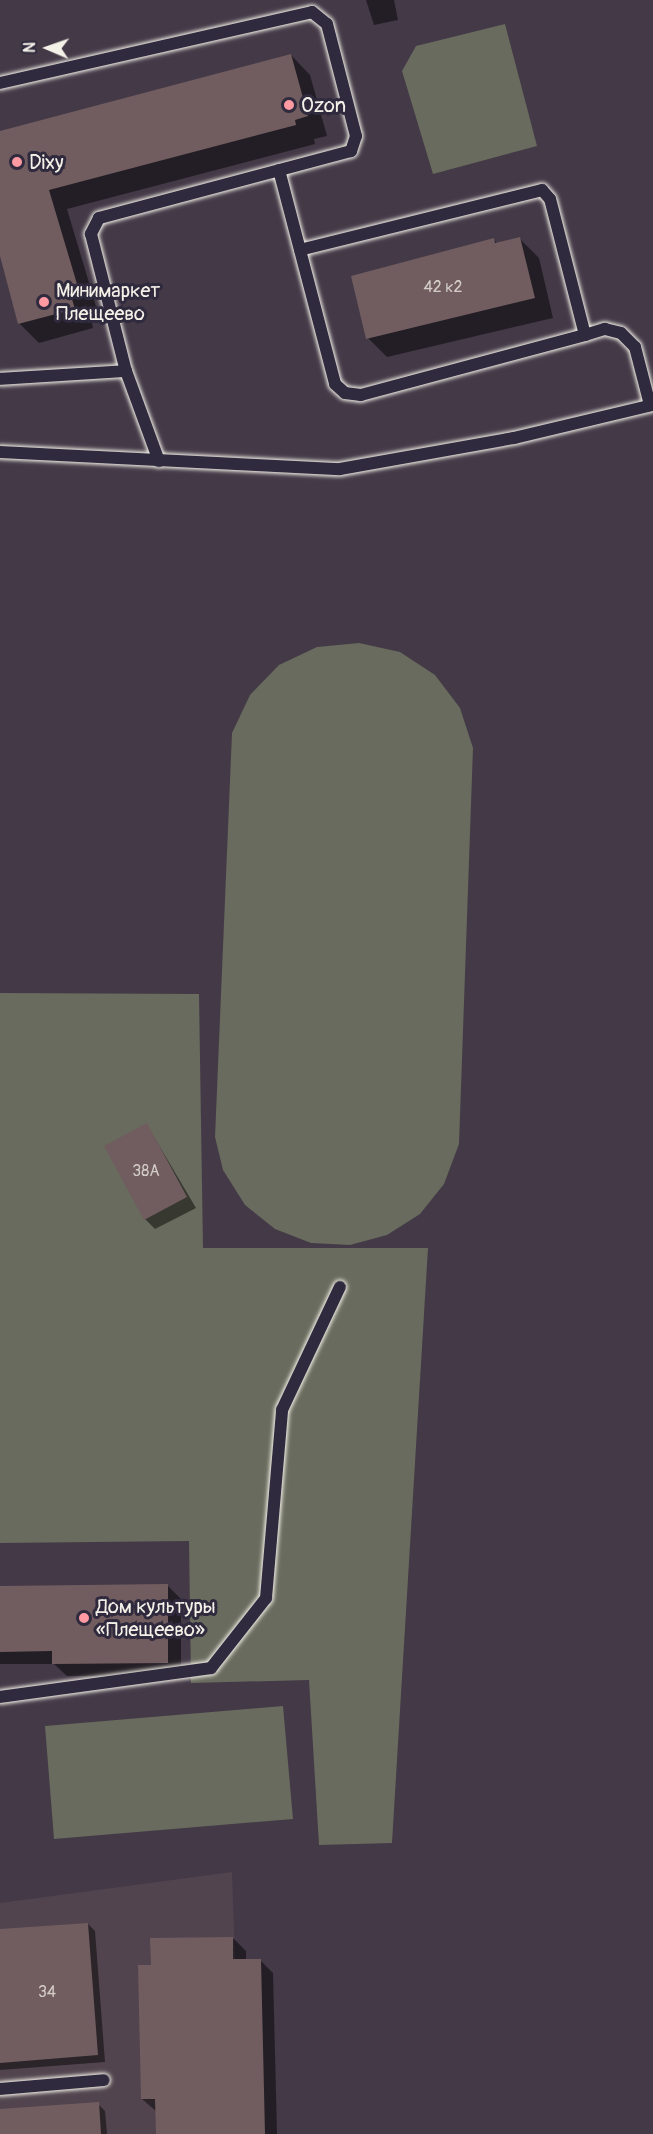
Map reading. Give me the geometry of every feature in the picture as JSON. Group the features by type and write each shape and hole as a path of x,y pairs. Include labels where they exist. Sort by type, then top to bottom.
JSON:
{"lane":[{"path":"0,83 312,12 322,15 355,130 351,151 99,218 92,225 126,371 159,461"},
{"path":"0,452 340,469 514,438 651,405 628,340 605,329 361,395 345,393 335,384 279,170"},
{"path":"300,250 542,190 550,199 585,335"},
{"path":"0,379 126,371"},
{"path":"0,1696 211,1668 266,1598 282,1410 340,1287"},
{"path":"0,2089 104,2080"}],"shaded area":[{"path":"232,1872 241,2134 0,2134 0,1903"}],"green space":[{"path":"505,24 537,146 433,174 402,71 416,46"},
{"path":"359,643 400,652 435,675 460,708 473,748 459,1144 444,1184 420,1214 387,1235 350,1245 311,1243 275,1229 245,1205 223,1170 215,1137 232,733 250,695 279,665 317,647"},
{"path":"0,993 199,994 203,1248 428,1248 392,1843 319,1845 309,1680 191,1683 189,1541 0,1543"},
{"path":"283,1706 293,1819 54,1839 45,1726"}],"building":[{"path":"291,54 308,116 295,120 296,125 49,190 80,294 71,296 75,309 18,324 0,256 0,131"},
{"path":"520,237 535,298 366,339 351,276 494,238 495,243"},
{"path":"147,1123 187,1197 144,1220 104,1146"},
{"name":"Дом культуры «Плещеево»","path":"168,1584 168,1663 52,1664 52,1651 0,1652 0,1586"},
{"path":"88,1923 98,2055 0,2063 0,1929"},
{"path":"233,1937 233,1959 261,1959 265,2134 156,2134 155,2099 141,2099 138,1965 151,1965 150,1938"},
{"path":"99,2102 101,2134 0,2134 0,2109"}],"place":[{"name":"Ozon","path":"289,105"},
{"name":"Dixy","path":"17,162"},
{"name":"Минимаркет Плещеево","path":"44,302"},
{"name":"Дом культуры «Плещеево»","path":"84,1618"}]}
